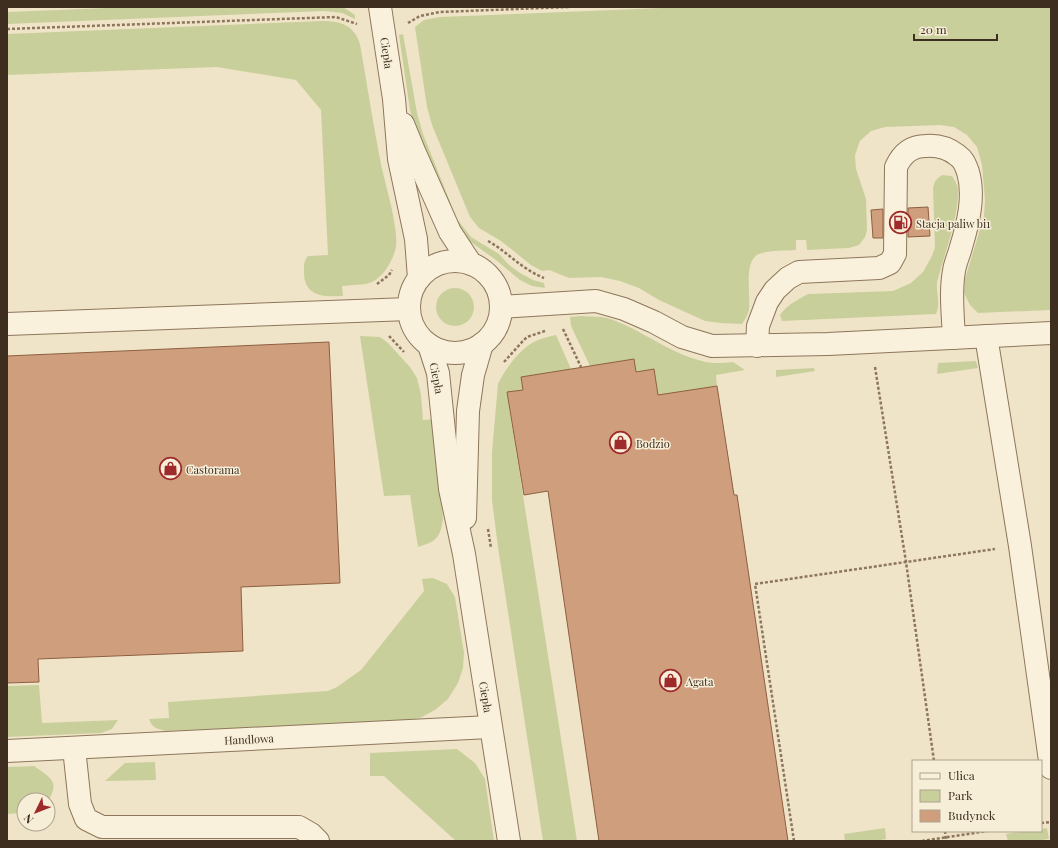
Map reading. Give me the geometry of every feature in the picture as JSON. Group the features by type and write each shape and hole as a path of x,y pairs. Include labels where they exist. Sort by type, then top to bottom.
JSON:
{"street":[{"name":"Ciepła","path":"380,7 394,99 399,159 416,239 419,278"},
{"name":"Ciepła","path":"394,99 414,151 450,232 471,264"},
{"path":"757,346 758,326 767,302 775,290 788,278 799,272 879,268 890,263 895,254 896,167 900,158 908,150 920,146 937,145 952,151 964,160 971,183 970,208 962,245 954,270 952,292 954,338"},
{"name":"Ciepła","path":"457,261 471,264 483,270 493,280 499,293 502,307 499,321 492,334 482,344 469,351 456,353 441,351 429,344 419,335 412,323 409,309 413,287 419,278 430,268 443,262 457,261"},
{"path":"502,307 596,301 624,309 654,322 682,337 712,346 871,342 1051,333"},
{"path":"7,324 409,309"},
{"path":"986,336 1020,546 1051,768"},
{"name":"Ciepła","path":"429,344 438,372 450,489 464,554 509,841"},
{"name":"Ciepła","path":"464,554 468,411 473,376 482,344"},
{"name":"Handlowa","path":"7,751 490,727"},
{"path":"74,748 80,804 86,819 102,827 299,827 311,834 318,841"}],"path":[{"path":"404,23 408,23 420,16 440,12 569,7"},
{"path":"7,29 336,17 353,22 361,27"},
{"path":"567,338 581,367"},
{"path":"871,342 906,562 934,760"},
{"path":"794,841 755,584 1020,546"},
{"path":"922,841 946,839 982,832"}],"green space":[{"path":"133,7 343,7 355,15 355,19 342,13 324,11 7,24 7,12"},
{"path":"686,7 1051,7 1051,310 978,313 970,305 964,293 965,279 984,216 985,200 982,165 977,147 967,135 954,127 940,125 885,127 871,131 860,141 855,155 856,169 866,199 867,230 865,237 859,245 849,248 807,250 806,240 796,240 796,250 772,251 759,254 754,258 749,270 749,310 742,324 705,321 659,300 639,288 620,281 601,277 569,278 549,270 542,271 531,265 501,241 479,228 470,217 432,125 427,107 415,27 424,20 440,17"},
{"path":"322,21 346,25 354,32 360,44 378,149 396,233 395,251 391,261 381,276 366,284 342,286 343,296 323,296 317,294 308,287 305,282 304,264 308,256 328,255 321,110 296,80 217,67 7,75 7,34"},
{"path":"403,34 417,113 423,134 457,219 471,237 499,254 509,265 520,273 533,280 544,283 545,288 532,286 520,280 496,260 461,235 417,134 410,110 399,35"},
{"path":"942,175 952,176 958,190 958,200 954,224 937,282 938,302 936,314 782,321 780,315 783,311 792,303 808,294 893,291 911,283 923,272 935,247 933,189 934,184"},
{"path":"451,288 459,288 469,293 473,300 473,314 469,321 459,326 451,326 441,321 439,318 436,311 436,303 441,293 444,291"},
{"path":"582,316 607,318 619,322 666,347 690,357 710,363 733,362 745,370 716,375 717,386 658,395 654,369 636,372 634,359 590,366 571,326 570,317"},
{"path":"556,335 571,369 521,377 523,390 507,393 577,841 543,841 492,500 492,452 498,384 512,361 527,346 537,340"},
{"path":"360,336 380,337 388,343 410,367 417,378 421,395 423,420 434,419 443,518 441,530 436,538 429,543 418,547 410,495 384,496"},
{"path":"976,361 978,368 937,374 938,363"},
{"path":"814,368 815,371 776,377 776,370"},
{"path":"433,578 447,584 455,597 464,653 463,668 458,683 448,699 435,710 420,718 400,721 166,731 156,728 150,722 149,719 169,718 168,702 328,691 337,687 361,670 424,591 422,579"},
{"path":"39,685 42,723 118,720 112,729 101,733 7,737 7,686"},
{"path":"457,749 475,763 485,779 494,841 456,841 384,776 370,776 370,753"},
{"path":"155,762 156,780 105,781 125,763"},
{"path":"34,766 52,780 52,792 16,792 16,813 7,814 7,767"},
{"path":"885,828 886,839 876,841 845,841 844,834"},
{"path":"1047,828 1049,839 1034,841 1008,841 1006,834 1042,832 1042,829"}],"building":[{"path":"928,207 930,236 908,237 908,208"},
{"path":"883,209 883,238 873,238 871,210"},
{"name":"Castorama","path":"329,342 340,583 241,587 243,651 38,659 39,682 7,683 7,356"},
{"name":"Agata","path":"634,359 636,372 654,369 658,395 717,386 734,495 737,495 788,841 599,841 548,491 524,495 507,392 523,390 521,377"}],"place":[{"name":"Stacja paliw bi1","path":"901,223"},
{"name":"Bodzio","path":"621,443"},
{"name":"Castorama","path":"171,469"},
{"name":"Agata","path":"670,681"}]}
